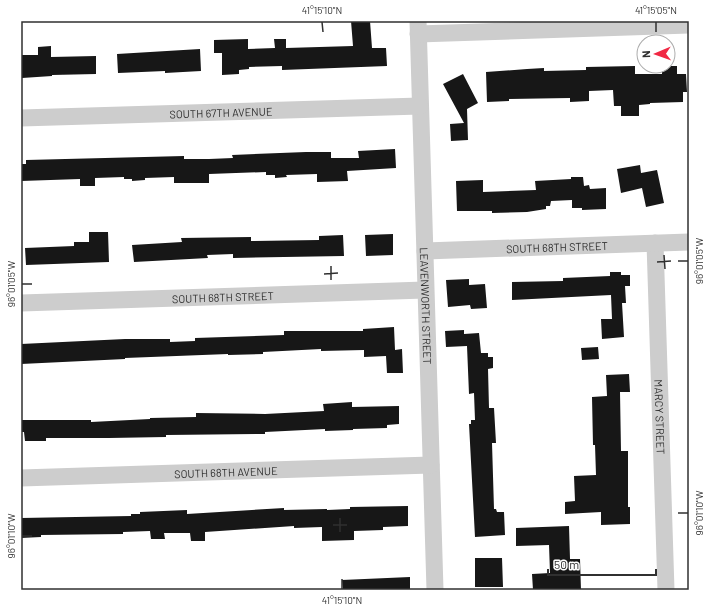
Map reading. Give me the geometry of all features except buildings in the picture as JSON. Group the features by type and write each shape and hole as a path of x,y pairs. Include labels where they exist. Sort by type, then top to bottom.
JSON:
{"street":[{"path":"418,28 689,25"},
{"name":"LEAVENWORTH STREET","path":"418,28 435,590"},
{"name":"SOUTH 67TH AVENUE","path":"21,118 420,106"},
{"name":"SOUTH 68TH STREET","path":"425,251 689,242"},
{"name":"MARCY STREET","path":"655,244 666,590"},
{"name":"SOUTH 68TH STREET","path":"21,303 425,290"},
{"name":"SOUTH 68TH AVENUE","path":"21,478 431,465"}]}
